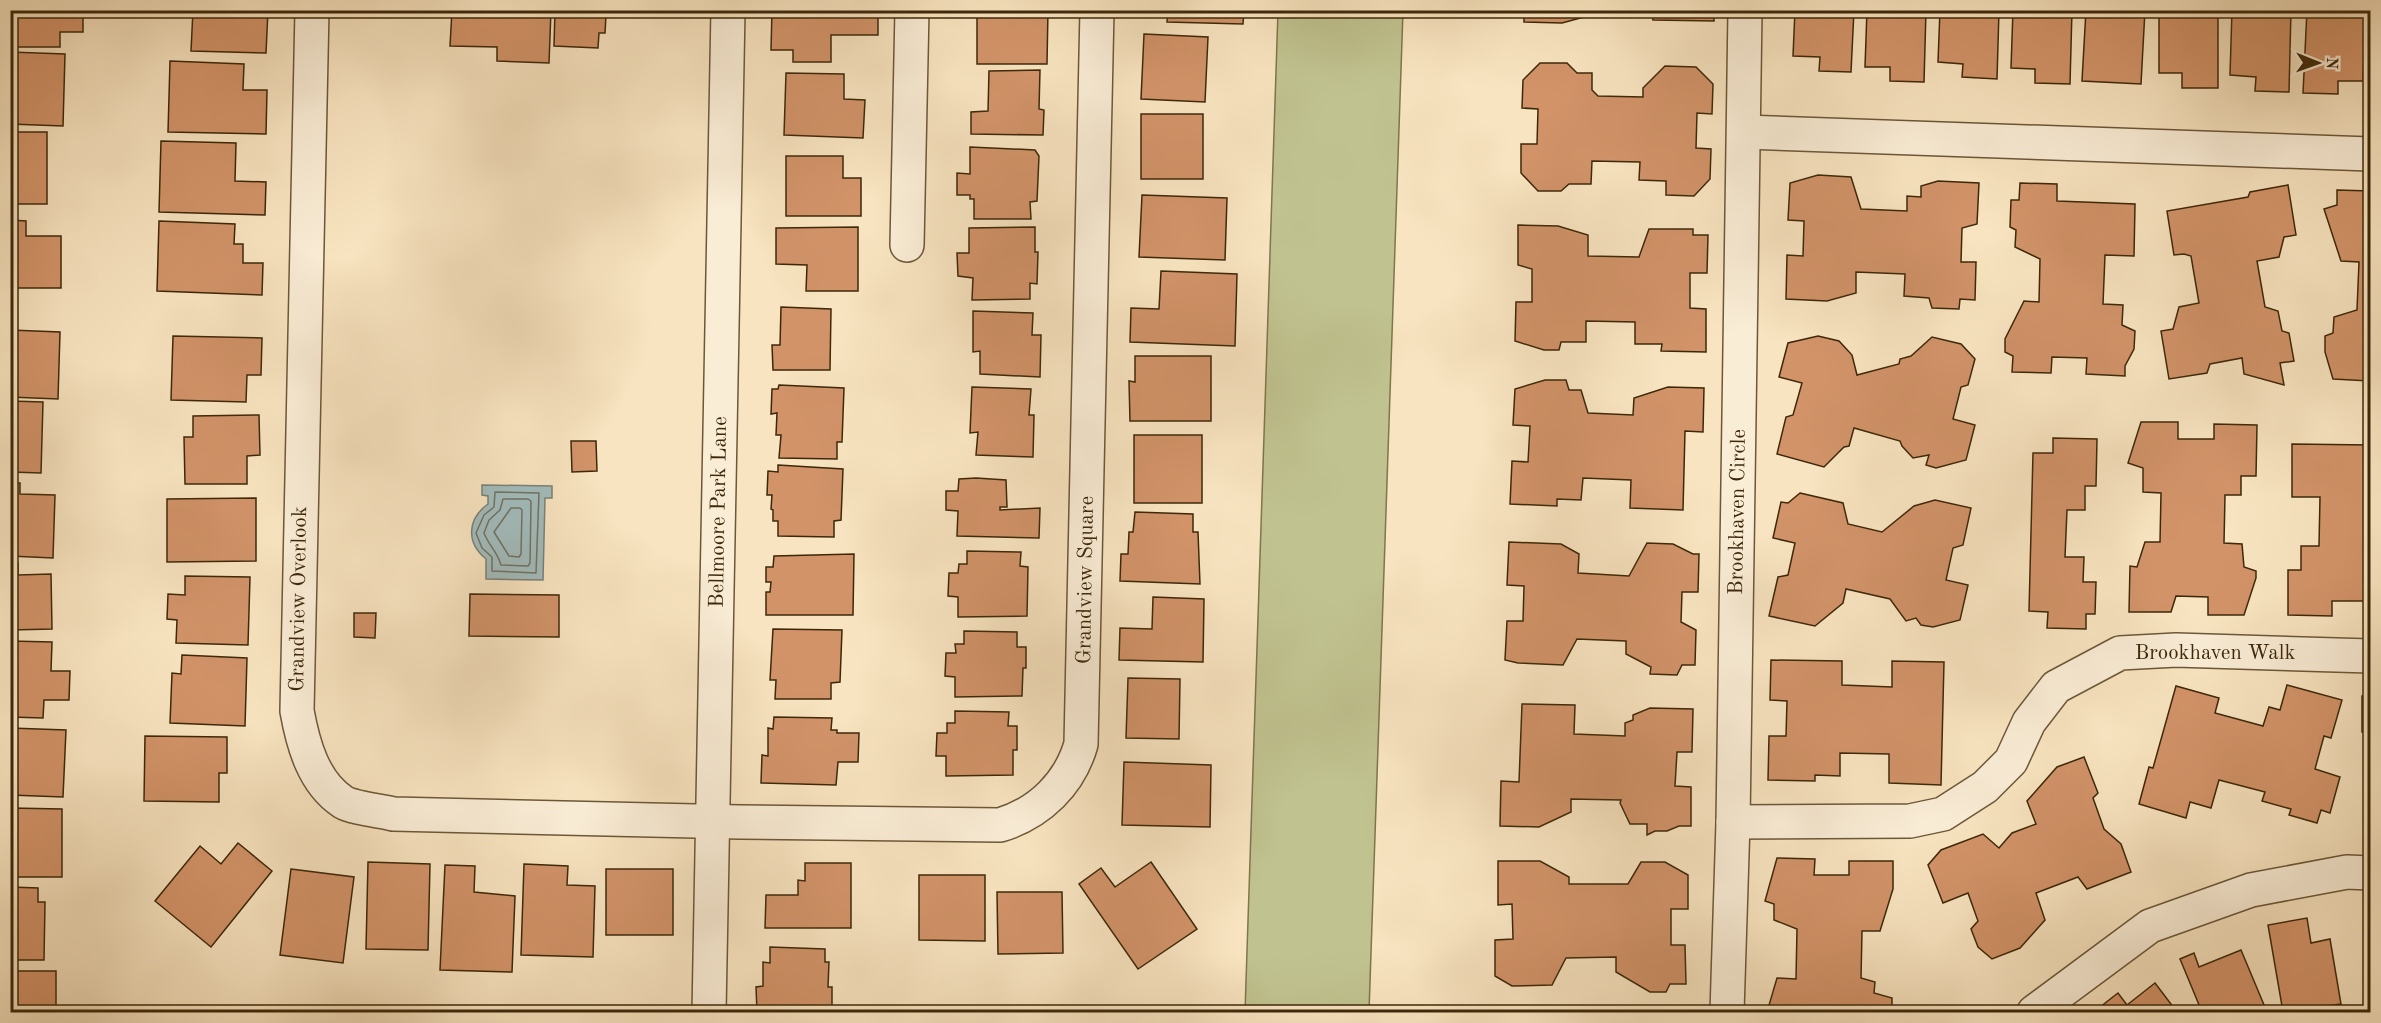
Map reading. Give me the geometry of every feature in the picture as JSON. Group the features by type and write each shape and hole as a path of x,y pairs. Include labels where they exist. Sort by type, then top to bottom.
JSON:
{"street":[{"name":"Grandview Overlook","path":"312,10 297,711 303,743 319,778 344,802 393,814 714,820"},
{"name":"Bellmoore Park Lane","path":"709,1012 708,960 714,820 728,10"},
{"path":"908,245 912,10"},
{"name":"Grandview Square","path":"714,820 878,825 1000,825 1024,815 1046,801 1060,786 1076,762 1081,744 1083,694 1097,10"},
{"name":"Brookhaven Circle","path":"1726,1012 1733,822 1745,10"},
{"path":"1744,132 2370,154"},
{"name":"Brookhaven Walk","path":"1733,822 1910,821 1943,814 1985,787 2011,761 2029,722 2056,687 2120,653 2176,650 2370,656"},
{"path":"2034,1012 2150,926 2251,890 2347,872 2370,873"}],"green space":[{"path":"1278,11 1403,11 1369,1012 1245,1012"}],"water":[{"path":"482,485 552,486 552,498 545,498 543,580 486,579 486,559 479,553 472,539 476,517 488,504 488,496 482,495"}],"building":[{"path":"10,10 83,10 83,32 60,32 60,47 10,47"},
{"path":"193,10 268,10 266,53 191,51"},
{"path":"452,10 551,10 549,63 497,61 497,47 450,46"},
{"path":"555,10 598,10 598,14 606,15 605,33 599,33 598,48 554,46"},
{"path":"772,10 878,10 878,35 831,35 831,62 793,62 793,50 771,50"},
{"path":"977,10 1048,10 1047,64 977,64"},
{"path":"1168,10 1244,10 1243,24 1167,22"},
{"path":"1524,10 1595,10 1595,17 1584,17 1562,23 1524,22"},
{"path":"1650,10 1714,10 1714,21 1653,20"},
{"path":"1795,10 1854,10 1851,72 1819,71 1820,57 1793,56"},
{"path":"1867,10 1926,10 1924,82 1890,81 1890,67 1865,67"},
{"path":"1940,10 1999,10 1997,79 1962,77 1963,64 1938,62"},
{"path":"2013,10 2072,10 2070,84 2035,83 2035,69 2011,68"},
{"path":"2086,10 2145,10 2141,84 2082,81"},
{"path":"2159,10 2218,10 2218,88 2182,88 2182,73 2159,73"},
{"path":"2232,10 2291,10 2289,92 2255,91 2256,77 2230,75"},
{"path":"2307,10 2366,10 2363,81 2338,81 2338,94 2303,93"},
{"path":"1144,34 1208,37 1205,102 1141,99"},
{"path":"10,52 65,54 63,126 10,124"},
{"path":"170,61 244,64 243,90 267,90 266,134 168,132"},
{"path":"1540,63 1567,63 1577,73 1592,73 1592,90 1598,96 1643,97 1643,88 1665,66 1696,67 1713,84 1712,114 1697,113 1696,148 1711,149 1710,179 1694,196 1666,195 1666,181 1639,180 1640,162 1592,161 1591,184 1569,184 1561,191 1538,191 1521,173 1521,144 1537,144 1538,109 1522,108 1523,80"},
{"path":"1040,70 1039,109 1044,110 1043,135 971,134 971,112 988,111 989,71"},
{"path":"786,73 844,74 844,99 865,100 863,138 784,135"},
{"path":"1141,114 1203,114 1203,179 1141,179"},
{"path":"10,132 47,132 47,204 10,204"},
{"path":"161,141 236,143 235,181 266,182 265,215 159,212"},
{"path":"970,147 1035,150 1039,156 1037,201 1030,202 1031,219 974,219 974,199 970,199 970,195 957,195 957,173 970,174"},
{"path":"786,156 843,156 843,178 861,178 861,216 786,216"},
{"path":"1818,175 1851,177 1861,209 1907,211 1907,196 1921,197 1921,186 1938,181 1979,183 1977,224 1962,228 1961,262 1976,262 1975,300 1960,299 1959,309 1932,308 1929,298 1904,296 1905,274 1856,272 1856,293 1827,301 1786,299 1787,255 1803,256 1804,221 1788,220 1790,183"},
{"path":"2020,183 2057,184 2057,201 2135,204 2134,256 2105,255 2103,304 2123,305 2122,325 2135,331 2134,349 2125,366 2125,376 2086,374 2087,358 2052,357 2051,373 2012,372 2013,356 2005,352 2005,339 2024,301 2039,302 2040,259 2015,247 2016,230 2010,227 2011,200 2019,200"},
{"path":"2288,185 2296,235 2284,237 2279,257 2257,261 2265,307 2278,311 2282,331 2289,333 2294,361 2280,363 2284,385 2244,374 2242,358 2210,364 2207,373 2169,379 2161,331 2173,329 2179,307 2199,303 2191,256 2174,255 2167,211 2248,197 2250,192"},
{"path":"2337,190 2370,191 2370,381 2333,379 2325,352 2325,336 2333,333 2334,317 2357,310 2359,262 2341,261 2324,209 2337,205"},
{"path":"1142,195 1227,198 1225,260 1139,257"},
{"path":"10,220 26,221 26,236 61,236 61,288 10,288"},
{"path":"159,221 235,224 234,244 243,244 243,263 263,263 262,295 157,291"},
{"path":"1518,225 1558,226 1588,235 1588,256 1639,257 1649,229 1693,229 1693,235 1708,235 1707,273 1690,273 1690,308 1706,309 1706,352 1661,351 1662,344 1635,344 1635,322 1586,321 1586,342 1561,342 1559,350 1544,350 1515,341 1516,302 1532,302 1532,269 1518,265"},
{"path":"858,227 858,291 806,291 807,265 776,264 776,228"},
{"path":"1035,227 1035,252 1038,252 1037,284 1030,283 1030,299 972,300 973,278 958,276 957,253 969,253 969,228"},
{"path":"1161,271 1237,274 1235,346 1130,342 1131,308 1159,309"},
{"path":"781,307 831,309 830,370 773,370 772,345 780,345"},
{"path":"973,311 1033,313 1032,335 1041,335 1040,377 980,374 980,351 973,352"},
{"path":"10,330 60,332 58,399 10,397"},
{"path":"173,336 262,338 261,375 247,375 246,402 171,400"},
{"path":"1818,336 1839,341 1852,355 1857,375 1899,364 1900,359 1911,356 1932,337 1961,344 1975,359 1968,385 1961,387 1953,419 1975,425 1966,460 1936,468 1926,465 1929,455 1913,458 1900,441 1854,428 1849,446 1844,447 1824,467 1777,454 1786,417 1793,415 1802,383 1779,377 1788,343"},
{"path":"1135,356 1211,356 1211,421 1130,421 1129,381 1135,382"},
{"path":"1545,380 1566,380 1569,390 1581,390 1588,413 1633,415 1634,398 1668,387 1704,388 1703,432 1685,431 1683,510 1630,508 1631,480 1583,478 1581,500 1557,499 1557,506 1510,504 1512,461 1528,462 1530,426 1513,425 1515,389"},
{"path":"779,385 844,388 842,442 837,442 837,459 779,458 781,435 776,435 777,413 771,414 772,389 778,389"},
{"path":"972,387 1031,389 1029,415 1034,415 1033,457 976,455 978,432 970,433"},
{"path":"10,401 43,402 41,473 10,472"},
{"path":"259,415 260,455 247,456 247,484 185,484 184,437 193,437 193,416"},
{"path":"2141,422 2178,422 2178,439 2214,439 2214,424 2257,425 2256,476 2241,476 2241,495 2225,495 2224,543 2242,544 2244,567 2256,571 2256,578 2244,615 2208,615 2208,597 2176,596 2171,612 2129,612 2130,566 2137,567 2145,542 2160,542 2161,493 2143,492 2143,468 2128,463"},
{"path":"1134,435 1202,435 1202,503 1134,503"},
{"path":"2053,438 2097,439 2096,486 2085,486 2085,510 2067,510 2065,557 2084,557 2083,582 2096,582 2095,614 2086,614 2086,629 2047,628 2048,612 2029,611 2033,453 2053,453"},
{"path":"571,441 596,441 597,471 572,472"},
{"path":"2292,444 2370,445 2370,618 2365,618 2366,601 2332,601 2332,616 2288,615 2288,570 2301,570 2301,546 2319,546 2320,497 2292,497"},
{"path":"778,465 843,469 841,520 834,521 834,537 778,536 778,521 773,521 773,510 771,509 772,495 767,495 768,471 778,472"},
{"path":"959,479 1006,480 1007,507 1000,507 1000,510 1040,508 1039,538 957,536 958,511 946,510 946,491 958,491"},
{"path":"10,483 20,483 20,494 55,495 53,558 10,556"},
{"path":"1800,493 1843,503 1848,524 1882,532 1914,506 1935,500 1971,508 1963,545 1953,548 1946,580 1968,585 1960,620 1933,627 1921,625 1916,618 1906,621 1890,599 1846,589 1843,603 1815,626 1769,616 1778,577 1788,575 1795,543 1773,538 1781,502 1788,503"},
{"path":"256,498 256,561 167,562 167,499"},
{"path":"1135,512 1193,514 1193,532 1198,532 1200,584 1120,581 1121,554 1128,554 1129,532 1133,532"},
{"path":"1509,542 1561,544 1579,554 1578,573 1629,576 1647,543 1673,544 1693,554 1699,554 1698,592 1682,592 1681,622 1696,630 1695,665 1682,665 1677,675 1650,674 1651,667 1626,654 1626,641 1577,639 1563,665 1518,663 1505,660 1507,621 1523,621 1524,586 1507,585"},
{"path":"967,551 1021,552 1020,566 1028,567 1027,616 958,617 958,597 948,596 949,573 958,573 959,564 967,564"},
{"path":"854,554 853,615 766,615 766,592 770,592 771,582 766,582 766,567 773,567 774,556"},
{"path":"10,563 18,563 18,575 51,574 52,629 10,630"},
{"path":"185,576 250,577 248,645 176,643 177,620 167,619 168,594 185,595"},
{"path":"470,594 559,595 559,637 469,636"},
{"path":"1153,597 1204,599 1203,662 1119,660 1120,628 1152,629"},
{"path":"354,613 376,613 375,638 354,637"},
{"path":"773,629 842,630 840,682 831,683 831,699 775,699 776,680 770,680"},
{"path":"964,631 1017,632 1017,647 1026,647 1022,696 955,697 955,677 945,676 946,653 956,653 955,644 964,644"},
{"path":"10,641 52,642 51,671 70,671 69,700 44,700 43,718 10,717"},
{"path":"182,655 247,658 245,726 170,723 172,673 181,674"},
{"path":"1771,660 1842,661 1842,685 1892,687 1892,661 1944,662 1941,785 1889,783 1889,754 1840,753 1840,776 1815,775 1815,781 1768,780 1769,736 1786,736 1787,701 1770,700"},
{"path":"1128,678 1180,679 1179,739 1126,738"},
{"path":"2287,685 2342,700 2331,738 2324,736 2315,769 2340,777 2330,813 2321,810 2317,823 2289,815 2291,809 2262,801 2265,792 2219,780 2211,808 2190,802 2186,818 2139,804 2149,767 2153,768 2176,686 2219,698 2215,713 2263,726 2269,707 2280,710"},
{"path":"2362,696 2370,696 2370,732 2362,732"},
{"path":"1522,704 1575,705 1574,734 1625,736 1625,723 1633,720 1633,715 1650,708 1693,709 1692,752 1677,752 1675,786 1691,787 1691,826 1679,826 1647,835 1647,824 1630,824 1620,803 1621,800 1571,799 1571,812 1539,827 1500,826 1501,781 1519,782"},
{"path":"955,711 1009,712 1008,726 1017,726 1017,750 1013,750 1013,775 946,776 946,756 936,756 937,733 947,733 947,723 955,723"},
{"path":"774,717 832,718 831,730 837,730 837,733 859,733 858,762 838,762 836,785 761,783 762,755 768,756 768,728 773,729"},
{"path":"10,728 66,730 63,797 10,795"},
{"path":"145,736 227,737 227,773 219,773 219,802 144,801"},
{"path":"2084,757 2098,793 2093,798 2104,829 2121,844 2131,872 2087,889 2078,877 2036,893 2045,920 2020,948 1992,959 1978,947 1971,929 1978,921 1968,893 1943,903 1928,865 1941,850 1983,834 1999,848 2012,833 2036,824 2027,801 2057,767"},
{"path":"1124,762 1211,765 1210,827 1122,825"},
{"path":"10,808 62,809 62,877 10,877"},
{"path":"238,843 272,871 211,947 155,901 200,846 221,864"},
{"path":"1777,858 1815,859 1814,875 1849,875 1849,861 1893,861 1893,889 1880,931 1862,931 1861,978 1875,982 1874,993 1892,998 1892,1012 1767,1012 1777,978 1796,979 1797,929 1774,920 1774,904 1765,901"},
{"path":"1498,861 1540,861 1569,877 1569,884 1628,884 1641,862 1665,862 1688,875 1688,909 1671,909 1671,945 1685,945 1686,984 1670,984 1666,992 1650,992 1616,972 1616,957 1566,958 1552,985 1512,986 1495,976 1495,940 1513,939 1512,904 1498,905"},
{"path":"368,862 430,864 428,950 366,949"},
{"path":"1151,862 1197,929 1138,969 1079,884 1101,868 1115,887"},
{"path":"805,863 851,863 851,928 765,928 766,895 798,895 798,880 805,881"},
{"path":"524,864 568,866 567,885 595,886 593,957 521,955"},
{"path":"445,865 475,866 474,892 515,896 512,972 440,970"},
{"path":"291,869 354,877 343,963 280,955"},
{"path":"606,869 673,869 673,935 606,935"},
{"path":"919,875 985,875 985,941 919,940"},
{"path":"10,887 38,888 38,902 45,902 44,960 10,960"},
{"path":"997,892 1062,892 1063,953 998,954"},
{"path":"2307,918 2311,943 2330,939 2341,1004 2283,1012 2268,925"},
{"path":"770,947 825,949 825,962 829,962 828,987 832,987 832,1012 757,1012 756,987 763,986 763,962 770,963"},
{"path":"2241,950 2267,1012 2202,1012 2180,959 2194,953 2199,967"},
{"path":"10,971 56,971 56,1012 10,1012"},
{"path":"2155,983 2177,1012 2105,1012 2100,1007 2118,993 2127,1005"}]}
